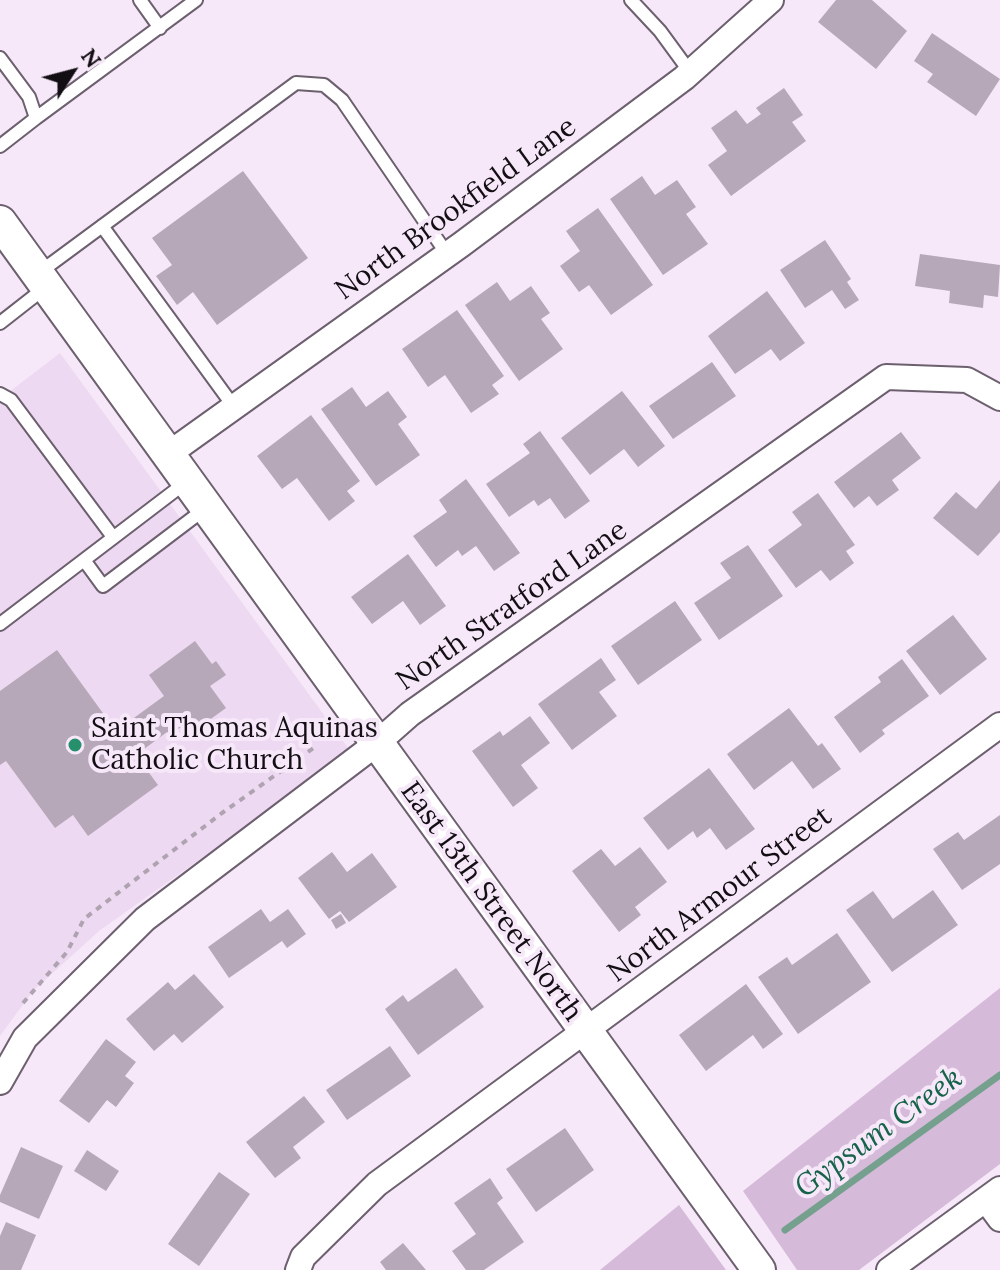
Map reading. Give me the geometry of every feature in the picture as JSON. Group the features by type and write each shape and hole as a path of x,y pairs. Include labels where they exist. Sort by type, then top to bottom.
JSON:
{"main road":[{"name":"East 13th Street North","path":"0,222 759,1270"}],"street":[{"name":"North Brookfield Lane","path":"167,455 447,254 690,72 771,0"},
{"name":"North Stratford Lane","path":"0,1082 25,1038 145,919 376,744 410,714 886,377 967,380 1000,398"},
{"name":"North Armour Street","path":"298,1270 303,1257 377,1184 1000,725"},
{"path":"889,1270 995,1203"}],"lane":[{"path":"140,0 160,28"},
{"path":"0,146 196,0"},
{"path":"631,0 660,31 690,72"},
{"path":"0,58 29,97 36,118"},
{"path":"0,323 102,226 296,83 324,85 342,100 447,254"},
{"path":"102,226 234,407"},
{"path":"0,394 11,400 113,537"},
{"path":"0,624 188,481"},
{"path":"84,560 103,586 207,508"}],"path":[{"path":"19,1007 67,952 84,919 222,813 315,747"}],"shaded area":[{"path":"60,353 351,752 99,931 33,991 0,1036 0,399"},
{"path":"1000,988 1000,1164 859,1270 797,1270 743,1191"},
{"path":"679,1205 726,1270 600,1270"}],"building":[{"path":"836,0 872,0 907,31 876,69 818,22"},
{"path":"932,33 1000,79 976,116 927,82 933,74 914,61"},
{"path":"784,88 803,115 792,122 806,141 731,196 708,165 727,151 711,128 736,110 747,124 761,114 756,108"},
{"path":"243,171 308,258 217,325 193,292 177,305 156,276 172,265 152,238"},
{"path":"642,176 655,195 677,180 696,207 686,214 708,244 663,275 610,199"},
{"path":"598,208 653,285 611,315 589,285 579,292 560,266 580,251 566,231"},
{"path":"825,240 851,279 847,282 859,300 845,309 832,290 805,308 780,270"},
{"path":"920,254 1000,265 998,297 984,295 983,308 949,303 950,291 915,286"},
{"path":"497,282 510,301 531,286 550,313 541,319 563,349 519,381 465,305"},
{"path":"767,291 805,343 780,361 771,349 735,374 708,336"},
{"path":"457,310 504,376 492,385 499,394 471,413 445,375 428,387 402,349"},
{"path":"712,362 736,396 673,439 649,406"},
{"path":"352,387 366,407 388,391 407,417 398,424 420,455 376,486 321,409"},
{"path":"622,391 665,446 638,467 624,449 590,475 561,438"},
{"path":"311,415 360,481 347,491 355,501 329,521 297,478 282,489 257,456"},
{"path":"540,431 590,501 565,519 550,498 538,506 534,500 509,517 486,484 530,453 523,444"},
{"path":"901,432 921,458 892,480 899,490 877,506 869,496 854,508 834,482"},
{"path":"466,479 520,553 494,571 476,546 462,556 458,550 436,567 413,536 447,512 439,500"},
{"path":"1000,480 1000,532 978,556 933,518 956,492 976,509"},
{"path":"818,493 855,545 846,551 854,563 830,581 821,570 796,588 768,550 802,525 792,512"},
{"path":"748,545 783,596 719,640 694,603 731,578 720,563"},
{"path":"408,554 446,606 420,625 403,601 372,624 351,597"},
{"path":"675,601 702,640 638,685 611,646"},
{"path":"953,615 987,659 940,695 906,651"},
{"name":"Saint Thomas Aquinas Catholic Church","path":"195,641 212,664 216,661 226,675 210,686 226,708 194,731 185,719 182,722 184,725 170,735 167,732 136,755 158,785 88,836 73,815 55,828 6,761 0,765 0,691 57,650 116,731 164,696 149,675"},
{"path":"601,658 616,680 599,692 617,716 572,750 538,704"},
{"path":"902,659 929,696 882,730 885,734 860,753 834,717 881,682 878,677"},
{"path":"789,708 818,746 822,743 841,769 813,789 792,761 754,790 727,754"},
{"path":"530,716 550,743 521,765 538,788 513,807 472,751 500,731 503,736"},
{"path":"709,768 755,829 726,850 710,828 697,838 693,831 668,850 643,818"},
{"path":"1000,815 1000,864 962,890 933,849 958,832 964,840"},
{"path":"640,847 667,882 635,907 641,915 619,932 572,871 601,849 615,866"},
{"path":"332,852 347,872 372,853 397,887 349,922 340,911 329,919 298,878"},
{"path":"933,890 958,925 892,972 846,910 873,891 893,919"},
{"path":"261,909 270,922 288,909 306,934 287,948 282,941 229,978 208,947"},
{"path":"341,914 346,923 336,929 331,920"},
{"path":"837,933 871,982 798,1034 758,977 787,957 792,965"},
{"path":"456,968 484,1007 418,1055 385,1009 403,995 408,1002"},
{"path":"194,974 224,1007 182,1043 174,1034 154,1051 126,1019 168,982 175,990"},
{"path":"746,984 783,1034 763,1049 753,1035 706,1071 679,1035"},
{"path":"106,1039 136,1062 125,1076 134,1083 116,1107 107,1100 89,1123 59,1101"},
{"path":"390,1046 411,1076 347,1120 326,1090"},
{"path":"304,1096 325,1122 293,1147 301,1158 275,1178 246,1142"},
{"path":"565,1128 594,1170 536,1212 506,1169"},
{"path":"21,1147 63,1166 39,1219 0,1202 0,1195"},
{"path":"87,1150 119,1171 106,1191 74,1171"},
{"path":"219,1172 250,1194 199,1266 168,1244"},
{"path":"490,1178 503,1198 497,1203 524,1242 484,1270 466,1270 452,1251 476,1234 454,1203"},
{"path":"6,1222 36,1235 21,1270 0,1270 0,1236"},
{"path":"403,1243 426,1270 386,1270 380,1262"}],"waterway":[{"name":"Gypsum Creek","path":"785,1230 1000,1075"}],"place":[{"name":"Saint Thomas Aquinas Catholic Church","path":"75,745"}]}
